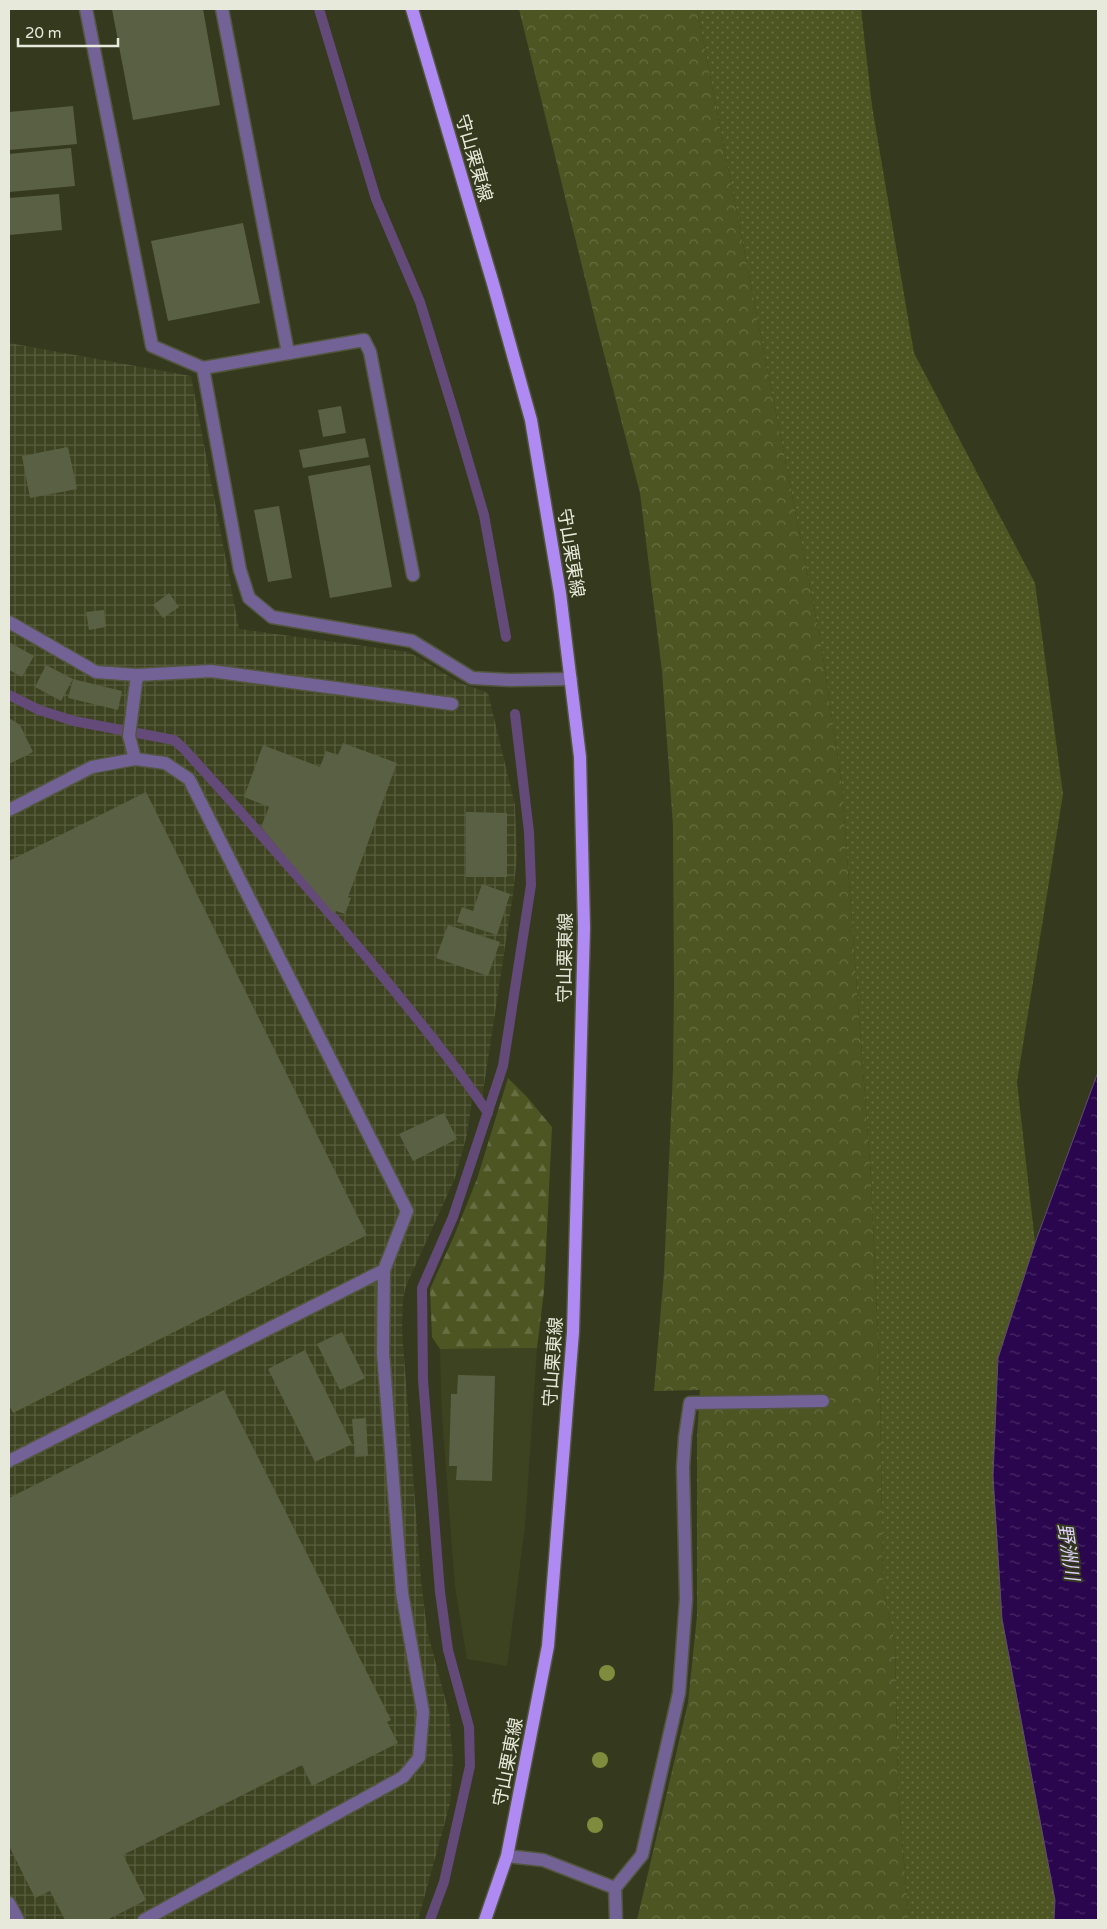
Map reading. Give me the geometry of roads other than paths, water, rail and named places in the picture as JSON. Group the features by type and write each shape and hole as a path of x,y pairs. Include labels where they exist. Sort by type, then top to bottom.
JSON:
{"main road":[{"name":"守山栗東線","path":"412,9 531,420 560,593 580,757 584,928 573,1332 548,1646 507,1856 485,1920"}],"lane":[{"path":"86,9 152,346 203,368 364,340 370,352 413,575"},
{"path":"222,9 288,353"},
{"path":"203,368 240,570 249,598 272,617 412,641 472,678 510,680 571,679"},
{"path":"9,622 96,672 137,675 211,671 452,704"},
{"path":"135,759 130,730 137,675"},
{"path":"9,810 92,767 135,759 165,763 189,779 407,1211 384,1270 383,1353 402,1593 423,1712 419,1758 403,1777 144,1920"},
{"path":"9,1461 384,1270"},
{"path":"616,1920 615,1888 642,1855 679,1693 686,1600 685,1437 690,1403 823,1401"},
{"path":"507,1856 543,1860 615,1888"},
{"path":"9,1903 18,1920"}],"water":[{"name":"野洲川","path":"1098,1072 1098,1920 1054,1920 1055,1900 1002,1619 993,1476 998,1358 1035,1243"}],"waterway":[{"path":"319,9 376,199 420,302 455,416 484,515 506,637"},
{"path":"9,695 39,710 74,721 174,740 260,834 360,949 438,1044 488,1113"},
{"path":"430,1920 444,1882 470,1766 469,1727 448,1650 440,1592 423,1380 422,1288 453,1217 503,1066 531,885 529,832 515,714"}]}
